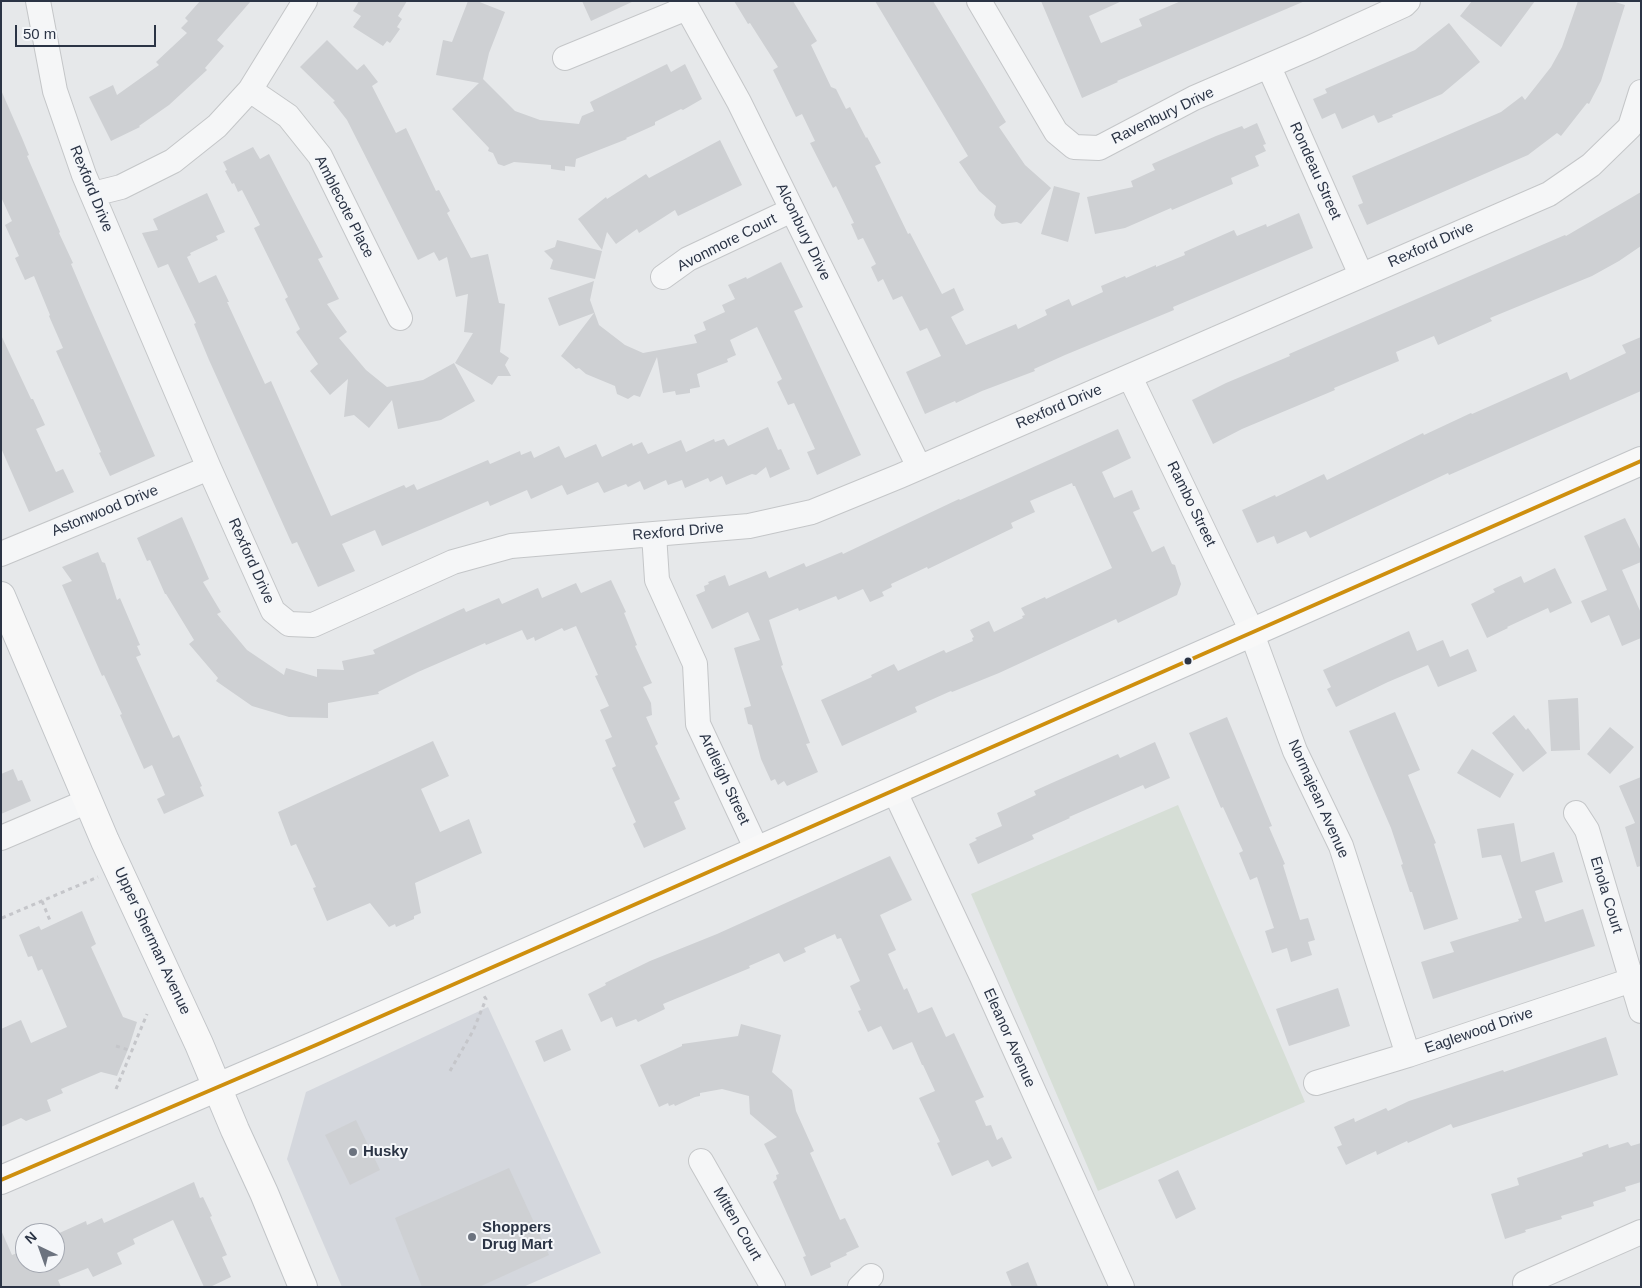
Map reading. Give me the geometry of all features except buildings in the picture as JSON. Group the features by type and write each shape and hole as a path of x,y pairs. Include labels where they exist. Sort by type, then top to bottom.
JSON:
{"main road":[{"path":"1,1180 217,1088 1251,631 1641,461"},
{"name":"Upper Sherman Avenue","path":"3,602 118,869 199,1044 264,1193 302,1287"}],"street":[{"name":"Rexford Drive","path":"38,1 55,91 84,175 209,468 274,611 289,624 313,625 454,562 511,546 749,526 812,512 1549,194 1591,165 1630,127 1641,92"},
{"path":"92,194 121,187 173,161 217,126 250,90 305,1"},
{"name":"Ravenbury Drive","path":"979,1 1056,132 1074,147 1099,148 1194,98 1269,67 1404,5 1408,1"},
{"path":"565,58 684,5"},
{"name":"Alconbury Drive","path":"684,5 738,102 919,467"},
{"name":"Rondeau Street","path":"1269,67 1361,275"},
{"name":"Amblecote Place","path":"250,90 288,116 320,156 400,318"},
{"name":"Avonmore Court","path":"663,277 688,259 792,210"},
{"name":"Rambo Street","path":"1130,376 1251,631"},
{"name":"Astonwood Drive","path":"1,554 209,468"},
{"name":"Ardleigh Street","path":"654,534 657,580 695,664 698,724 757,850"},
{"name":"Normajean Avenue","path":"1251,631 1296,751 1341,846 1408,1055"},
{"name":"Eleanor Avenue","path":"894,790 982,976 1122,1287"},
{"path":"1,838 88,801"},
{"name":"Enola Court","path":"1576,813 1587,830 1636,978 1641,1011"},
{"name":"Eaglewood Drive","path":"1316,1083 1408,1055 1636,978"},
{"name":"Mitten Court","path":"701,1161 772,1287"},
{"path":"1525,1284 1641,1232"}],"path":[{"path":"2,918 118,869"},
{"path":"42,901 51,923"},
{"path":"450,1071 473,1031 486,999 473,975"},
{"path":"116,1089 147,1014"},
{"path":"116,1046 132,1051"}],"shaded area":[{"path":"1178,805 1305,1102 1098,1191 971,894"},
{"path":"488,1007 601,1253 523,1287 342,1287 287,1159 306,1092"}],"transit line":[{"path":"1,1180 316,1045 1641,461"}],"place":[{"name":"Husky","path":"353,1152"},
{"name":"Shoppers Drug Mart","path":"472,1237"}]}
